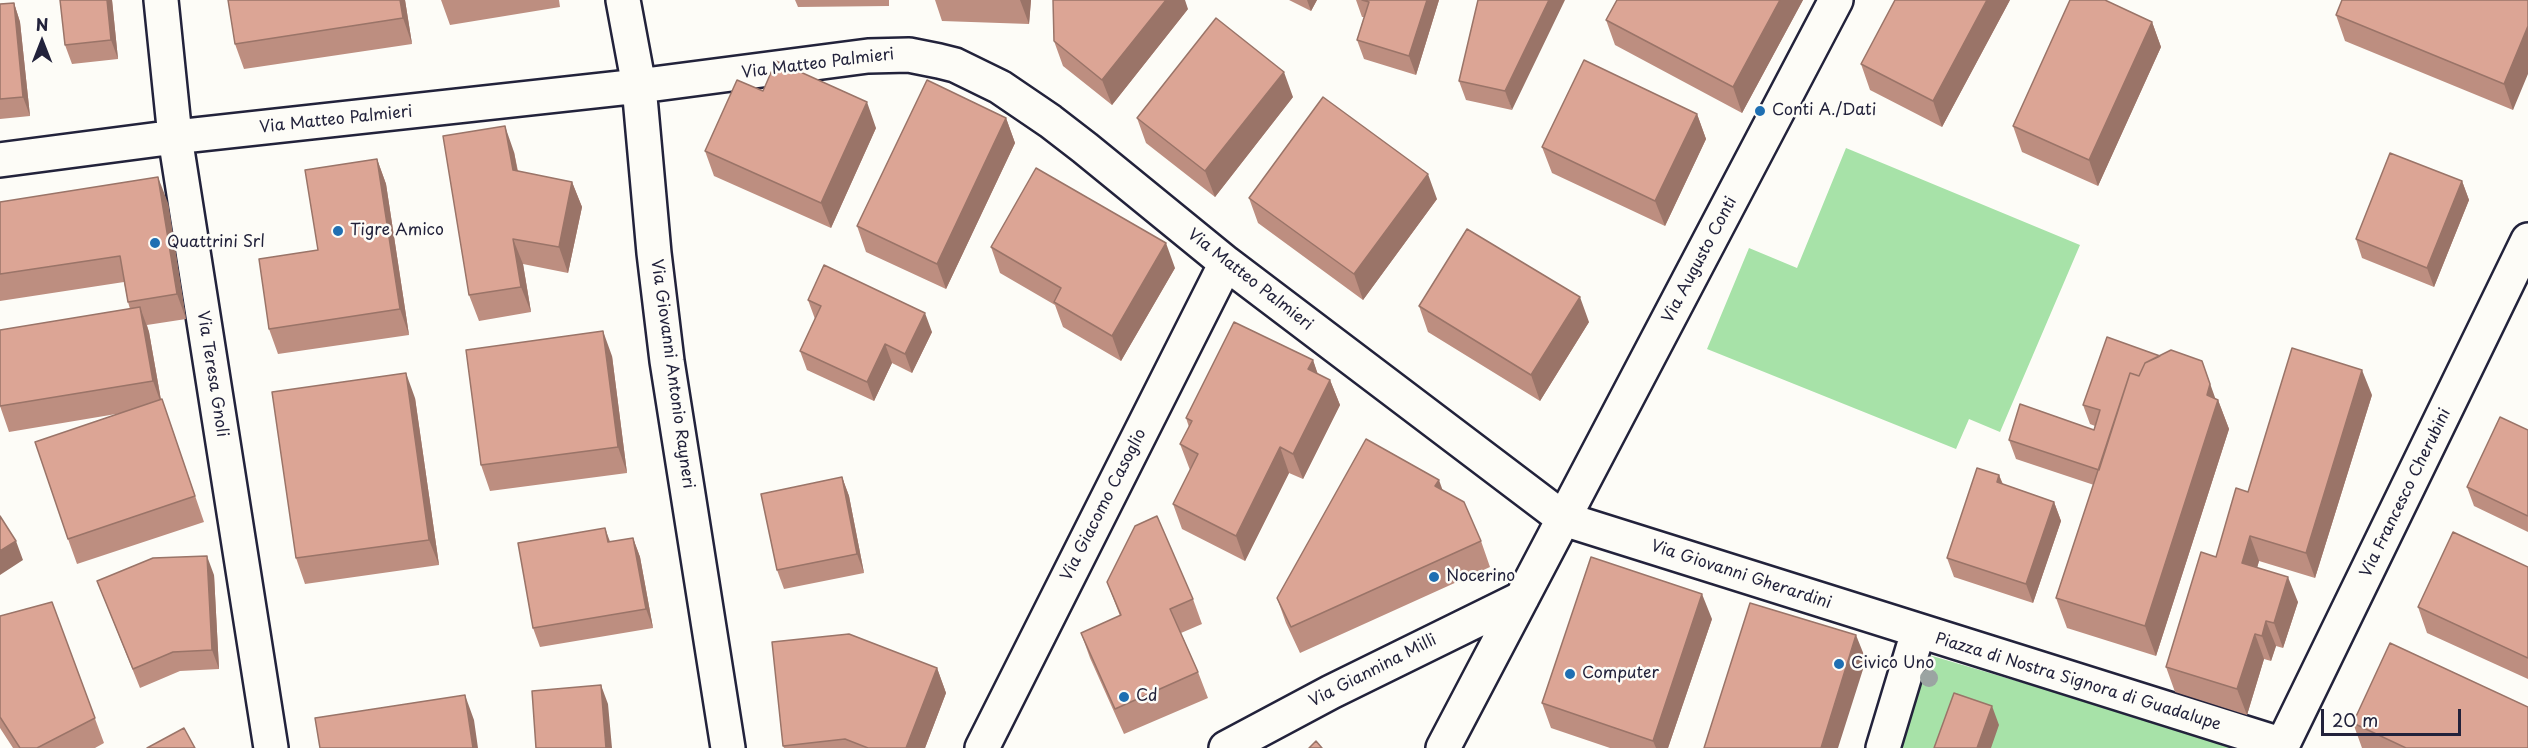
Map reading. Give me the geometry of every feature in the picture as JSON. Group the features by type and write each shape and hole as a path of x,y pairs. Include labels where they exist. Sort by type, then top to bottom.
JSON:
{"street":[{"name":"Via Teresa Gnoli","path":"161,0 175,137 271,748"},
{"name":"Via Giovanni Antonio Rayneri","path":"623,0 639,86 654,253 667,361 728,748"},
{"name":"Via Augusto Conti","path":"1443,748 1836,0"},
{"name":"Via Matteo Palmieri","path":"0,160 175,137 639,86 891,54 919,56 947,63 1000,87 1050,121 1226,262 1564,519"},
{"name":"Via Francesco Cherubini","path":"2282,747 2528,240"},
{"name":"Via Giacomo Casoglio","path":"982,748 1226,262"},
{"name":"Via Giovanni Gherardini","path":"1564,519 1918,632"},
{"name":"Via Giannina Milli","path":"1226,748 1341,687 1522,598"},
{"name":"Piazza di Nostra Signora di Guadalupe","path":"1883,748 1918,632 2282,747"}],"green space":[{"path":"1846,148 2080,245 2000,432 1969,419 1956,449 1707,349 1749,248 1797,268"},
{"path":"1929,655 2243,748 1899,748"}],"building":[{"path":"60,0 107,0 111,40 65,45"},
{"path":"228,0 400,0 403,18 235,44"},
{"path":"1053,0 1166,0 1102,80 1054,41"},
{"path":"1362,0 1427,0 1409,56 1357,40 1369,2"},
{"path":"1478,0 1549,0 1505,91 1459,81"},
{"path":"1617,0 1780,0 1733,87 1606,20"},
{"path":"1895,0 1987,0 1933,101 1861,64"},
{"path":"2070,0 2105,0 2152,22 2089,160 2013,126"},
{"path":"2342,0 2528,0 2528,26 2504,84 2336,15"},
{"path":"14,3 23,97 0,99 0,4"},
{"path":"1216,18 1284,72 1205,171 1137,118"},
{"path":"1584,60 1697,114 1655,201 1542,147"},
{"path":"776,61 867,102 821,203 705,151 737,80 763,91"},
{"path":"927,80 1006,118 937,264 857,226"},
{"path":"1323,97 1428,174 1354,274 1249,198"},
{"path":"505,126 513,170 572,182 559,247 513,239 521,287 469,295 443,136"},
{"path":"2390,153 2462,181 2427,268 2356,239"},
{"path":"377,159 400,309 269,329 259,259 318,250 305,170"},
{"path":"1036,168 1166,243 1112,336 1054,302 1061,288 991,247"},
{"path":"158,177 177,294 128,302 120,256 0,274 0,202"},
{"path":"1467,229 1580,297 1531,375 1419,306"},
{"path":"824,265 925,313 905,354 885,344 867,382 800,351 821,306 808,300"},
{"path":"140,307 153,381 0,406 0,330"},
{"path":"1234,322 1313,360 1308,369 1330,380 1293,454 1280,447 1236,536 1173,504 1198,454 1180,444 1192,421 1186,418"},
{"path":"603,331 618,447 481,465 466,350"},
{"path":"2107,337 2160,356 2145,363 2139,376 2130,373 2099,470 2009,440 2020,404 2094,430 2100,410 2083,405"},
{"path":"2292,348 2362,370 2306,553 2250,536 2242,563 2288,577 2274,623 2266,621 2262,636 2255,634 2237,689 2166,667 2201,552 2216,557 2236,488 2248,492"},
{"path":"2171,350 2202,361 2210,384 2207,395 2218,400 2145,626 2056,598 2130,373 2139,376 2145,363"},
{"path":"406,373 429,540 296,558 272,392"},
{"path":"162,399 195,496 68,539 35,442"},
{"path":"2500,417 2528,430 2528,516 2467,487"},
{"path":"1366,439 1439,480 1435,486 1464,502 1481,541 1291,627 1277,598"},
{"path":"1977,468 1999,475 1997,482 2054,502 2026,584 1947,558"},
{"path":"842,477 857,554 777,570 761,494"},
{"path":"0,516 16,541 0,551"},
{"path":"1157,516 1193,599 1170,609 1198,672 1115,709 1081,633 1121,615 1107,582 1135,526"},
{"path":"605,528 608,542 633,538 646,609 533,628 518,543"},
{"path":"2453,532 2528,567 2528,658 2418,607"},
{"path":"207,556 212,650 173,652 133,669 97,581 153,558"},
{"path":"1591,557 1702,594 1653,741 1542,703"},
{"path":"52,602 95,718 37,748 20,748 0,717 0,616"},
{"path":"1750,603 1856,635 1821,748 1704,748"},
{"path":"849,634 937,668 906,748 868,748 845,739 783,746 772,642"},
{"path":"2390,643 2528,707 2528,748 2406,748 2353,723"},
{"path":"601,685 606,748 536,748 532,691"},
{"path":"1954,693 1992,706 1977,748 1934,748"},
{"path":"465,695 473,748 320,748 315,718"},
{"path":"184,728 195,748 147,748"},
{"path":"1316,741 1322,748 1309,748"}],"place":[{"name":"Conti A./Dati","path":"1760,111"},
{"name":"Tigre Amico","path":"338,231"},
{"name":"Quattrini Srl","path":"155,243"},
{"name":"Nocerino","path":"1434,577"},
{"name":"Civico Uno","path":"1839,664"},
{"name":"Computer","path":"1570,674"},
{"name":"Cd","path":"1124,697"}]}
